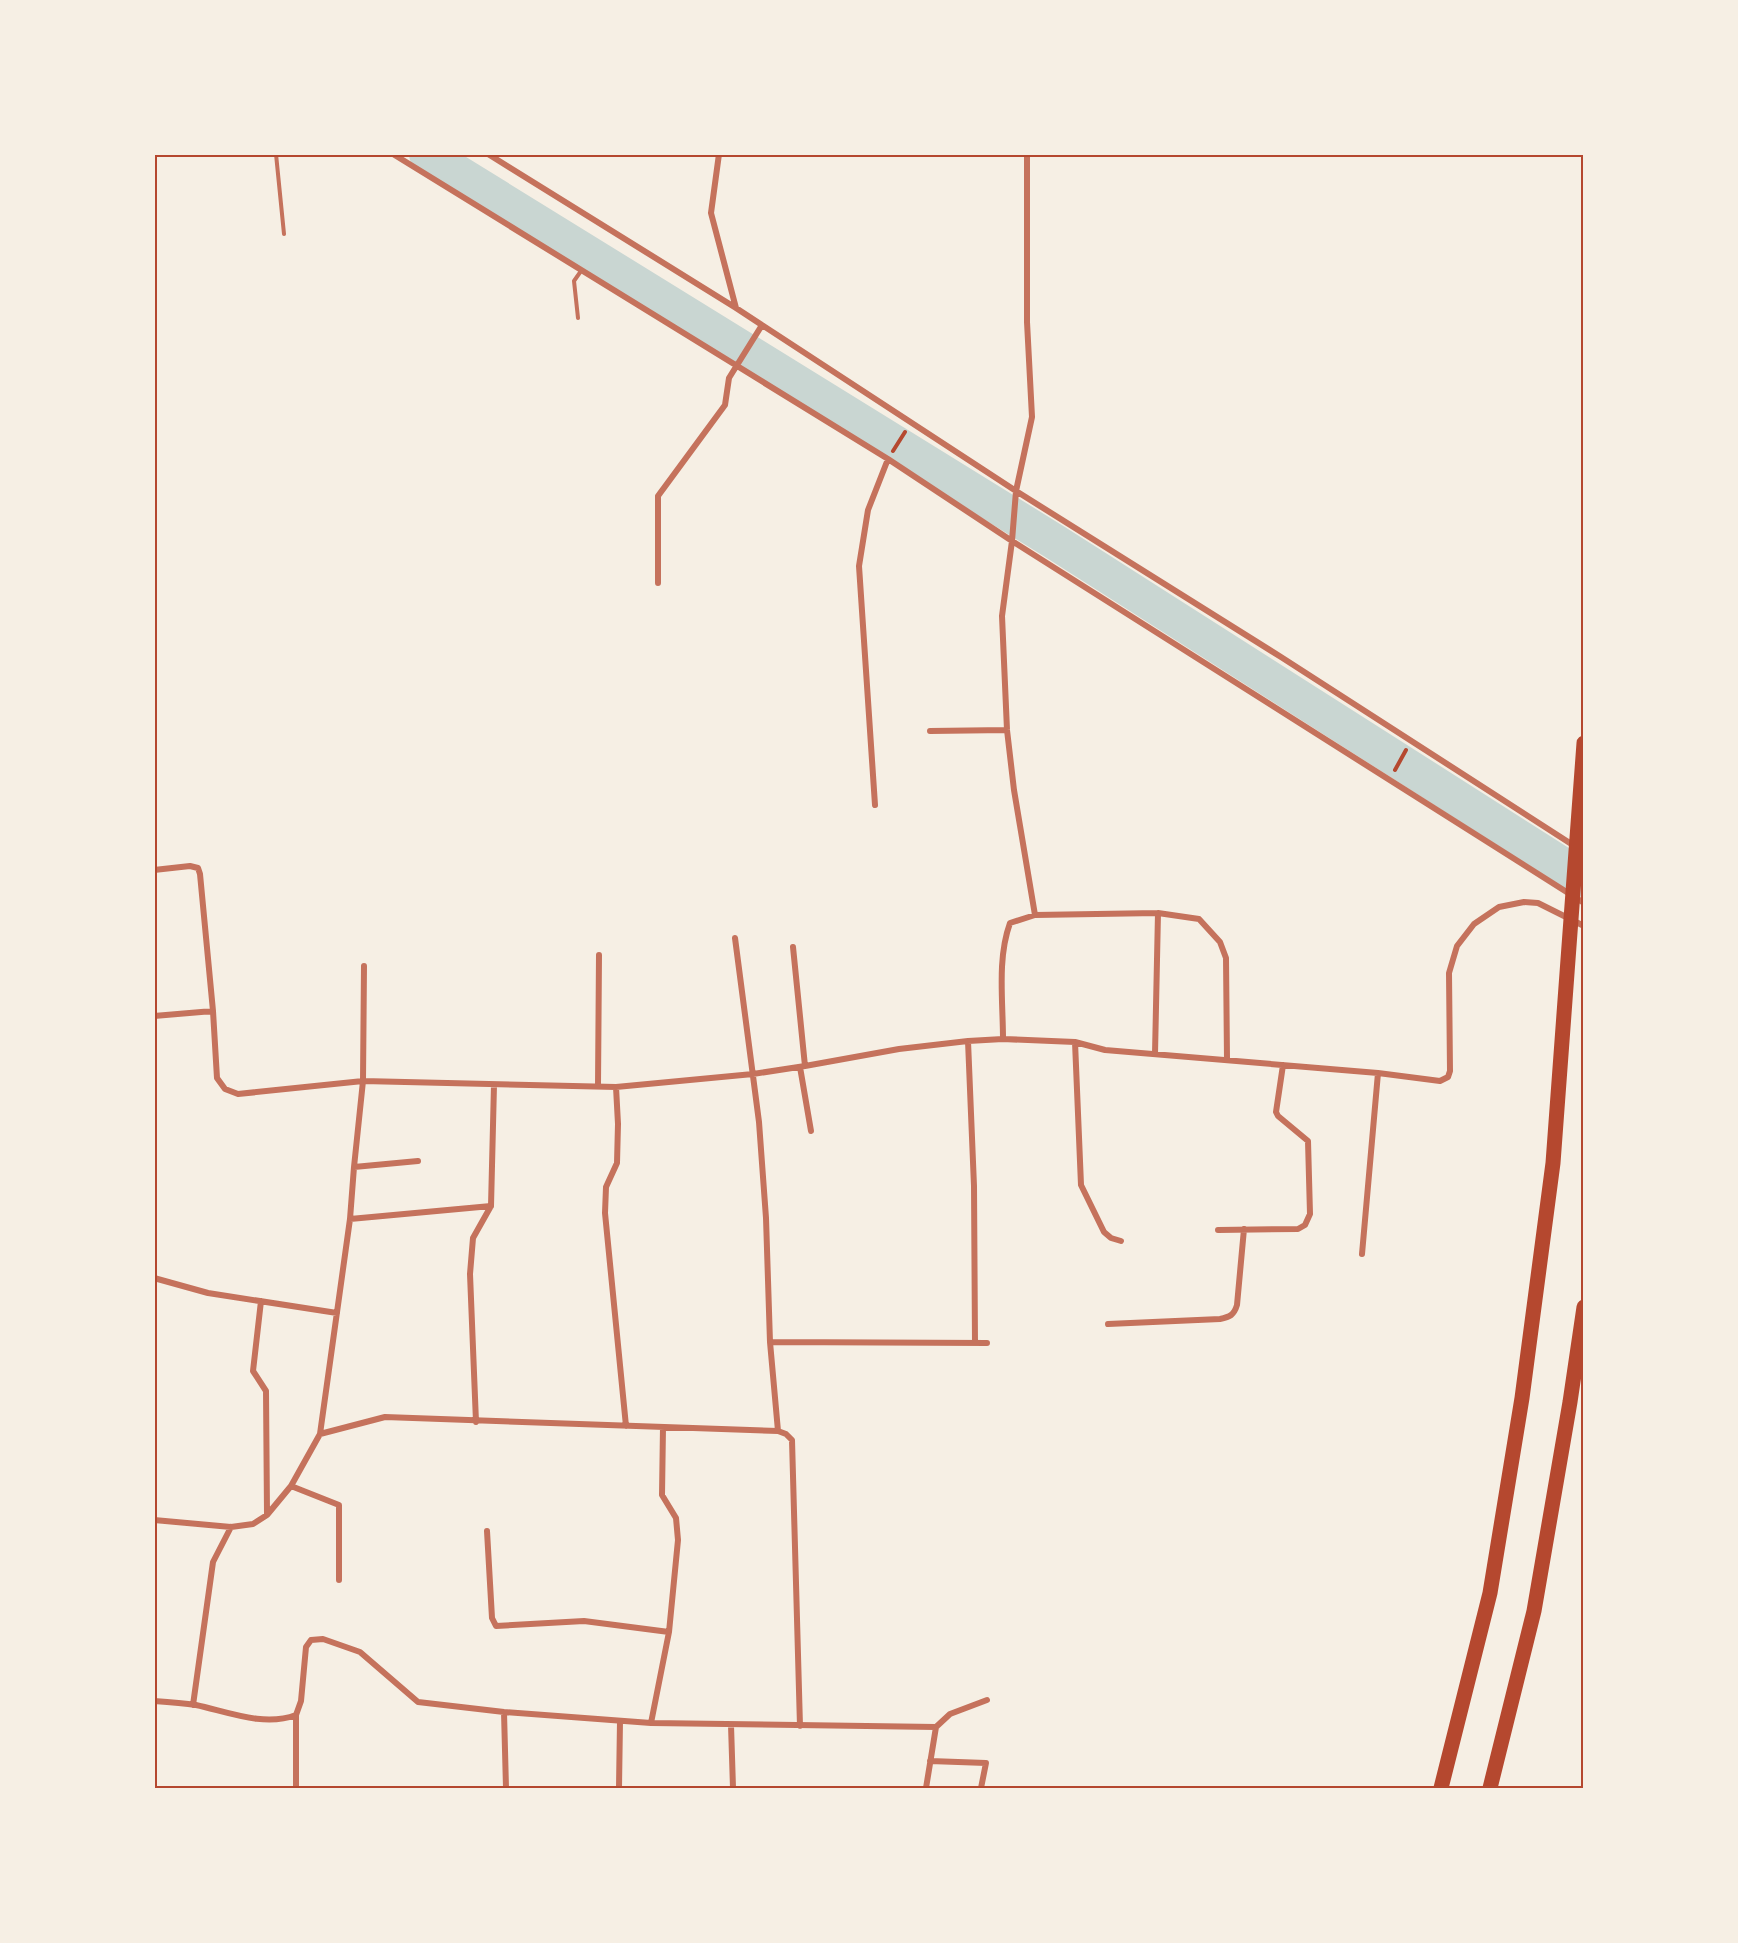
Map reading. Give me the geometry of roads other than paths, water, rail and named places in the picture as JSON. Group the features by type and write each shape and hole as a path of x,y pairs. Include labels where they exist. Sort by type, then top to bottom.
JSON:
{"highway":[{"path":"1441,1788 1490,1593 1522,1398 1553,1163 1584,743"},
{"path":"1490,1788 1534,1611 1584,1308"}],"street":[{"path":"393,154 888,459 1012,541 1584,903"},
{"path":"488,154 736,308 1016,491 1584,852"},
{"path":"719,154 711,213 736,308"},
{"path":"1027,154 1027,322 1032,417 1014,504 1012,541 1002,616 1007,730 1014,790 1035,915"},
{"path":"658,583 658,496 725,405 729,378 762,326"},
{"path":"875,805 859,566 868,510 888,459"},
{"path":"930,731 1007,730"},
{"path":"154,870 190,866 198,868 218,1078 221,1086 231,1093 238,1094 363,1081 616,1087 753,1074 899,1049 1003,1039 1075,1042 1105,1050 1227,1059 1440,1081 1448,1077 1450,1071 1449,973 1457,946 1474,924 1499,908 1524,902 1538,903 1584,926"},
{"path":"1155,1054 1158,913"},
{"path":"1003,1039 1002,955 1010,922 1035,915 1158,913 1198,919 1220,942 1226,958 1227,1059"},
{"path":"735,938 759,1122 766,1218 770,1342 778,1431"},
{"path":"793,946 811,1131"},
{"path":"597,1086 600,955"},
{"path":"154,1520 231,1527 253,1524 267,1515 291,1486 320,1434 350,1220 363,1081 364,966"},
{"path":"154,1016 213,1011"},
{"path":"968,1041 974,1186 975,1343"},
{"path":"1075,1042 1081,1185 1104,1232 1111,1238 1121,1241"},
{"path":"1218,1230 1298,1229 1305,1225 1310,1214 1309,1146 1305,1137 1276,1112 1275,1106 1283,1065"},
{"path":"1362,1254 1378,1073"},
{"path":"476,1422 470,1274 473,1238 491,1206 494,1085"},
{"path":"616,1087 617,1162 606,1187 604,1213 626,1426"},
{"path":"354,1167 418,1161"},
{"path":"350,1220 491,1206"},
{"path":"1108,1324 1230,1317 1237,1305 1244,1229"},
{"path":"154,1278 208,1293 337,1313"},
{"path":"261,1301 253,1371 266,1391 267,1515"},
{"path":"770,1342 987,1343"},
{"path":"320,1434 385,1417 778,1431 786,1434 792,1440 800,1726"},
{"path":"651,1723 669,1632 678,1540 676,1518 662,1495 663,1427"},
{"path":"291,1486 339,1505 339,1580"},
{"path":"193,1705 213,1562 231,1527"},
{"path":"487,1531 492,1618 496,1626 584,1621 669,1632"},
{"path":"296,1788 296,1715 301,1701 306,1647 311,1640 323,1639 360,1652 418,1702 504,1712 651,1723 936,1727"},
{"path":"926,1788 936,1727 950,1714 987,1700"},
{"path":"154,1701 193,1705 267,1720 285,1719 296,1715"},
{"path":"504,1712 506,1788"},
{"path":"619,1788 620,1721"},
{"path":"731,1725 733,1788"},
{"path":"930,1761 986,1763 981,1788"}],"lane":[{"path":"276,154 284,234"},
{"path":"578,318 574,281 582,270"}],"waterway":[{"path":"427,154 1055,542 1584,879"}]}
